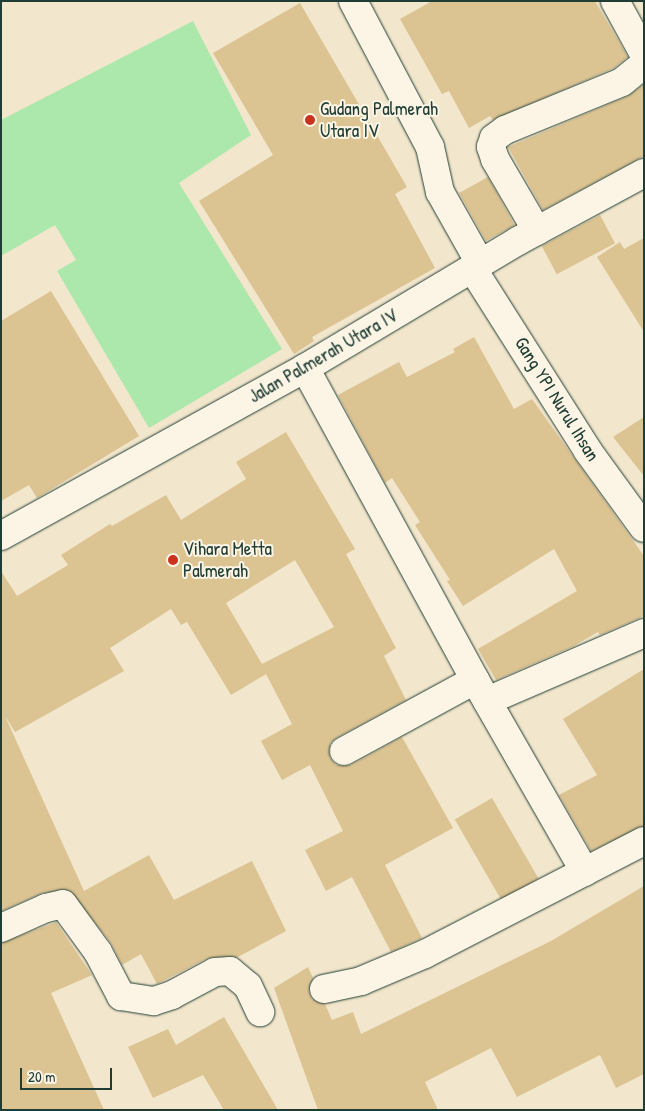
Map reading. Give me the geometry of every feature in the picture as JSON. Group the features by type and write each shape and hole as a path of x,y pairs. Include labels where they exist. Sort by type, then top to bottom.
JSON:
{"street":[{"name":"Gang YPI Nurul Ihsan","path":"352,1 430,146 440,192 476,266 588,451 644,528"},
{"path":"615,1 644,54"},
{"path":"538,230 495,159 491,147 494,138 505,130 622,82 644,64"},
{"name":"Jalan Palmerah Utara IV","path":"1,536 305,368 538,230 644,173"},
{"path":"305,368 481,691 585,872"},
{"path":"344,751 481,691 644,633"},
{"path":"324,989 361,981 425,954 644,841"},
{"path":"1,928 46,908 64,904 98,952 121,996 154,1001 172,995 215,972 230,971 248,986 260,1012"}],"green space":[{"path":"193,21 251,135 179,183 282,349 149,428 57,271 76,260 55,225 1,256 1,120"}],"building":[{"path":"432,1 595,1 628,57 614,68 493,120 490,116 469,128 449,91 442,94 400,19"},
{"path":"300,3 407,187 395,194 435,268 312,337 314,341 294,354 199,201 273,155 213,53"},
{"path":"644,84 644,156 543,210 508,147 628,96"},
{"path":"488,177 515,225 486,241 459,193"},
{"path":"600,215 615,243 557,274 542,246"},
{"path":"644,238 644,332 597,257 620,242 624,249"},
{"path":"51,291 139,436 37,498 29,485 1,501 1,321"},
{"path":"474,337 514,409 532,399 644,556 644,616 600,635 598,632 572,647 496,680 478,649 577,591 554,549 463,606 447,581 450,580 415,525 420,522 392,478 385,483 338,395 399,362 407,377 455,352 453,349"},
{"path":"644,417 644,476 613,437"},
{"path":"286,432 355,549 346,554 396,648 384,656 406,700 336,738 330,743 330,758 336,765 351,765 402,737 453,828 385,865 422,938 391,952 352,877 326,891 305,850 343,831 310,765 282,780 261,741 292,724 266,674 231,695 187,622 181,625 171,609 110,648 124,671 15,732 5,716 84,891 149,855 174,900 252,861 286,931 236,958 208,958 157,984 141,954 122,965 111,943 69,890 42,893 1,911 1,571 17,596 68,565 61,555 110,524 112,526 166,495 181,520 246,479 236,462","holes":["295,560 334,627 262,664 226,603"]},
{"path":"644,669 644,826 591,851 559,795 597,775 563,719"},
{"path":"492,798 538,879 501,900 455,820"},
{"path":"644,886 644,1074 616,1088 600,1055 517,1097 491,1048 425,1082 438,1110 318,1110 274,988 308,967 313,978 309,992 312,999 325,1004 332,1020 353,1012 361,1034 551,941"},
{"path":"56,922 92,975 51,993 104,1110 1,1110 1,943"},
{"path":"224,1017 278,1110 224,1110 203,1075 153,1098 128,1047 168,1029 176,1045"}],"place":[{"name":"Gudang Palmerah Utara IV","path":"310,120"},
{"name":"Vihara Metta Palmerah","path":"173,560"}]}
